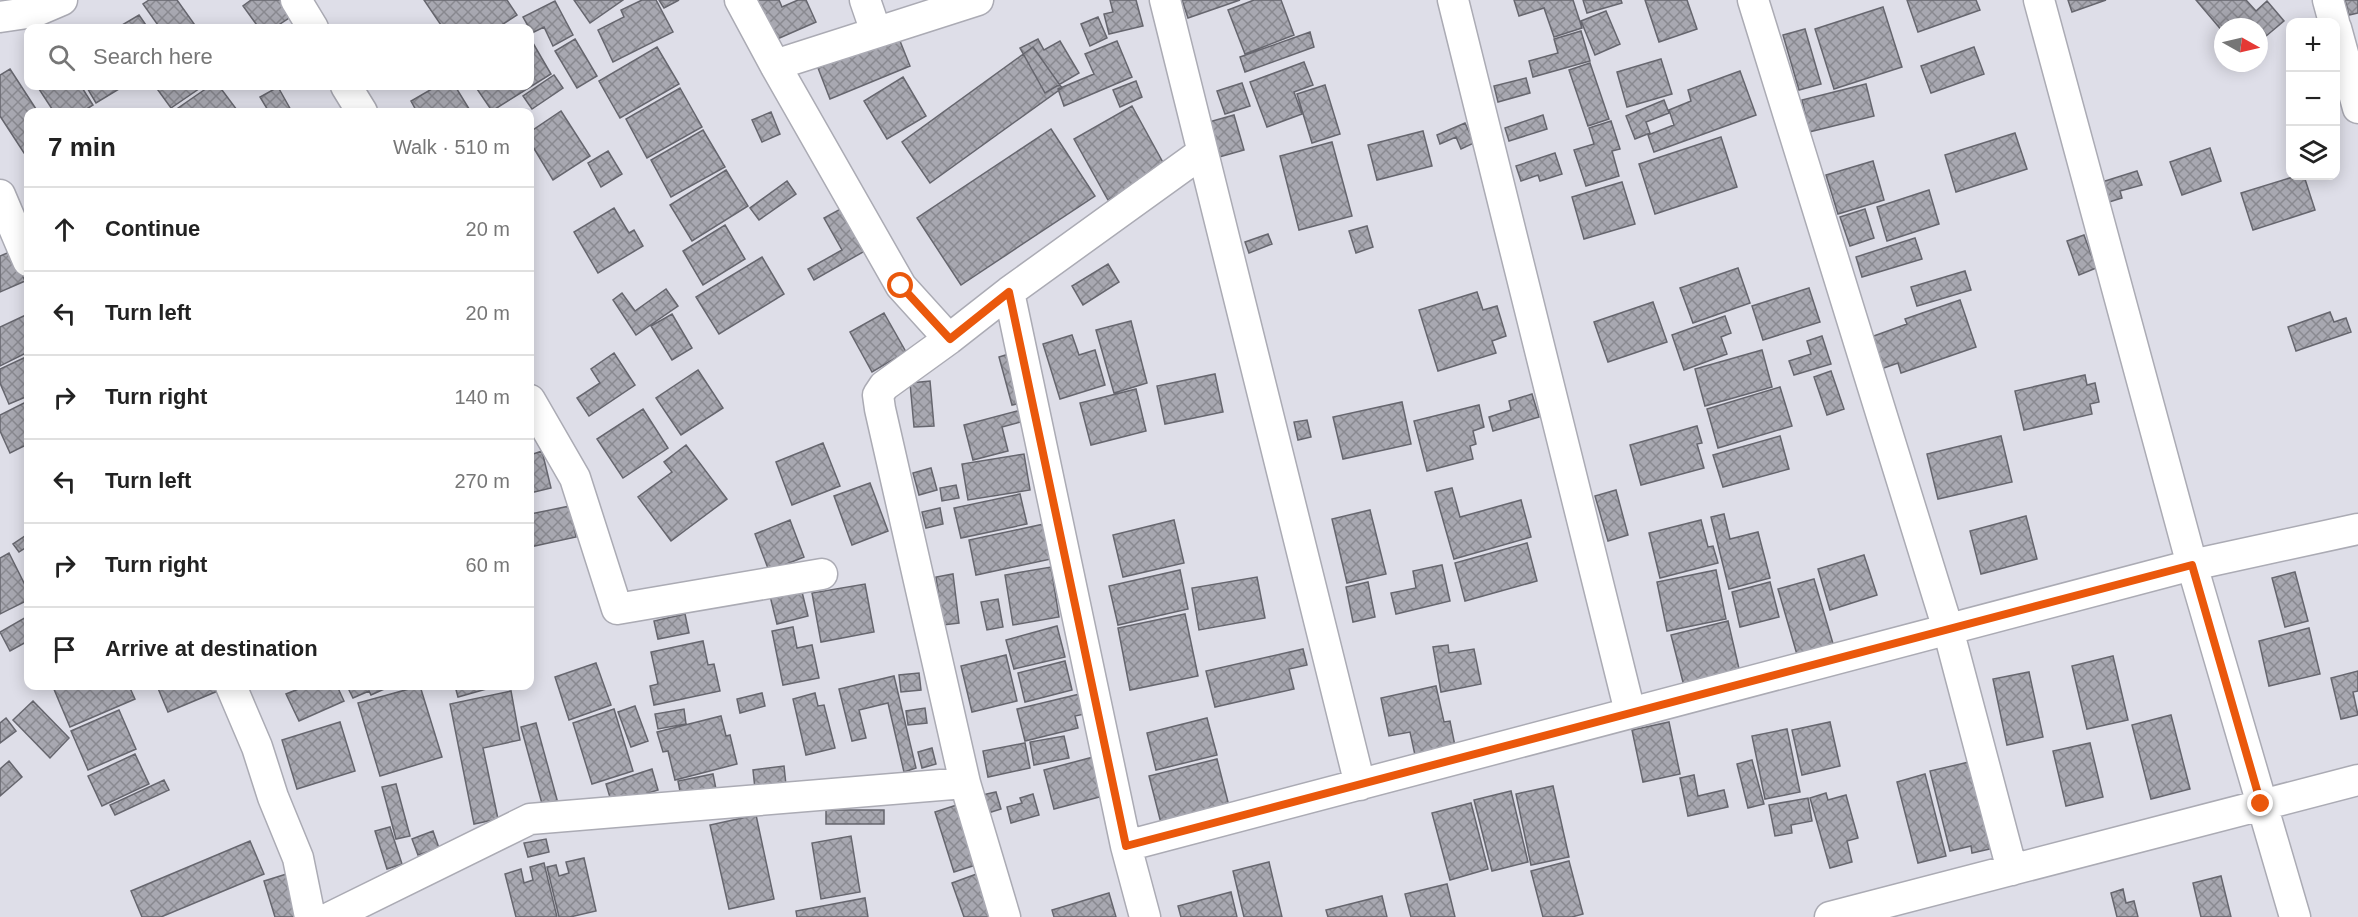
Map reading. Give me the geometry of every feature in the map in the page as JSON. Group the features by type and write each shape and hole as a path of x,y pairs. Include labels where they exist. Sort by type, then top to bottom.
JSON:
{"street":[{"path":"0,17 33,6 62,0"},
{"path":"296,0 311,24"},
{"path":"740,0 901,286 950,339"},
{"path":"865,0 876,32"},
{"path":"775,65 978,0"},
{"path":"1165,0 1360,785"},
{"path":"1453,0 1630,712"},
{"path":"1752,0 1948,629 2012,870"},
{"path":"2039,0 2192,565 2295,917"},
{"path":"2328,0 2333,18"},
{"path":"2340,43 2358,108"},
{"path":"348,90 360,108"},
{"path":"1005,917 965,783 878,395 884,386 950,339 1009,292 1203,152"},
{"path":"0,195 24,252"},
{"path":"1009,292 1126,846 1145,917"},
{"path":"534,407 575,478 617,609 822,573"},
{"path":"1126,846 2192,565 2358,529"},
{"path":"233,690 257,747 273,797 298,858 310,917"},
{"path":"1830,917 2358,780"},
{"path":"331,917 530,819 965,783"}],"building":[{"path":"149,0 177,0 194,24 157,24 143,4"},
{"path":"251,0 284,0 295,14 280,24 256,24 243,6"},
{"path":"424,0 507,0 517,15 503,24 440,24"},
{"path":"574,0 623,0 590,23"},
{"path":"642,0 656,0 673,32 613,62 598,30 624,17 621,10"},
{"path":"659,0 679,0 664,8"},
{"path":"757,0 779,0 782,7 798,0 806,0 816,22 775,40"},
{"path":"1110,0 1136,0 1143,26 1109,34 1104,14 1113,12"},
{"path":"1182,0 1240,0 1188,18"},
{"path":"1254,0 1281,0 1294,35 1245,54 1228,10"},
{"path":"1514,0 1573,0 1582,28 1554,37 1544,8 1519,16"},
{"path":"1583,0 1621,0 1622,3 1587,13"},
{"path":"1645,0 1687,0 1697,29 1659,42"},
{"path":"1907,0 1976,0 1980,10 1918,32"},
{"path":"2068,0 2106,0 2072,12"},
{"path":"2196,0 2246,0 2256,11 2267,1 2284,21 2268,34 2268,18 2214,18 2214,21"},
{"path":"2345,0 2358,0 2358,13 2349,15"},
{"path":"555,1 573,35 553,46 544,27 534,32 534,24 527,24 523,17"},
{"path":"1883,7 1902,67 1834,89 1815,29"},
{"path":"1606,11 1620,44 1595,55 1581,21"},
{"path":"139,15 145,24 124,24"},
{"path":"1098,17 1107,38 1090,46 1081,24"},
{"path":"1805,29 1821,84 1799,90 1783,35"},
{"path":"1581,31 1590,61 1533,77 1529,61 1558,53 1554,39"},
{"path":"1310,32 1314,47 1245,72 1240,57"},
{"path":"898,36 910,66 830,99 818,68"},
{"path":"575,39 597,76 577,88 555,51"},
{"path":"1038,39 1044,50 1060,41 1079,73 1045,93 1020,48"},
{"path":"1117,41 1132,77 1064,106 1058,89 1094,74 1085,54"},
{"path":"534,45 551,74 534,85"},
{"path":"657,47 679,84 620,118 599,81"},
{"path":"1033,47 1062,88 930,183 902,142"},
{"path":"1974,47 1984,74 1931,93 1921,66"},
{"path":"1661,59 1672,94 1627,107 1617,72"},
{"path":"1304,62 1313,85 1294,92 1302,114 1267,127 1250,82"},
{"path":"1590,63 1609,119 1588,126 1569,70"},
{"path":"10,69 35,108 24,108 24,153 0,116 0,75"},
{"path":"1740,71 1756,115 1654,152 1648,135 1674,125 1669,110 1691,101 1688,90"},
{"path":"554,75 563,88 531,108 523,96"},
{"path":"903,77 926,116 887,139 864,101"},
{"path":"1526,78 1530,93 1498,102 1494,86"},
{"path":"1136,81 1142,97 1120,107 1113,90"},
{"path":"1242,83 1250,106 1225,114 1217,91"},
{"path":"1866,84 1874,116 1809,132 1802,100"},
{"path":"1325,85 1340,134 1312,143 1297,94"},
{"path":"680,88 702,127 647,158 626,119"},
{"path":"40,90 84,90 93,105 88,108 51,108"},
{"path":"88,90 117,90 96,103"},
{"path":"158,90 197,90 171,108"},
{"path":"204,90 222,90 236,108 178,108"},
{"path":"273,90 280,90 290,108 267,108 260,97"},
{"path":"430,90 457,90 469,108 415,108 411,101"},
{"path":"478,90 525,90 497,108 490,108"},
{"path":"1664,100 1669,113 1646,122 1650,133 1635,139 1626,116"},
{"path":"1132,106 1166,168 1108,200 1074,139"},
{"path":"561,111 590,156 553,180 534,149 534,129"},
{"path":"771,112 780,134 762,142 752,120"},
{"path":"1234,115 1244,150 1219,157 1209,122"},
{"path":"1543,115 1547,129 1509,141 1505,128"},
{"path":"1611,121 1620,149 1612,151 1619,176 1586,186 1574,150 1594,144 1589,128"},
{"path":"1465,123 1474,143 1461,149 1456,137 1440,144 1437,135"},
{"path":"1051,129 1095,196 961,285 917,218"},
{"path":"703,130 725,167 671,197 651,160"},
{"path":"1423,131 1432,166 1377,180 1368,145"},
{"path":"2015,133 2027,169 1956,192 1945,155"},
{"path":"1721,137 1737,187 1655,214 1639,164"},
{"path":"1332,142 1352,216 1299,230 1280,156"},
{"path":"2210,148 2221,181 2182,195 2170,162"},
{"path":"608,151 622,174 601,187 588,163"},
{"path":"1555,153 1562,174 1540,181 1538,175 1521,181 1516,166"},
{"path":"1873,161 1884,200 1838,214 1826,175"},
{"path":"726,170 748,206 692,241 670,205"},
{"path":"2137,171 2142,185 2120,191 2122,198 2109,202 2102,182"},
{"path":"2286,179 2305,180 2315,210 2253,230 2241,193"},
{"path":"787,181 796,194 759,220 750,208"},
{"path":"1622,182 1635,224 1584,239 1572,197"},
{"path":"1929,190 1939,224 1887,241 1877,207"},
{"path":"846,206 870,248 814,280 808,269 842,250 824,218"},
{"path":"614,208 629,233 634,230 643,246 598,273 574,232"},
{"path":"1865,209 1874,238 1850,246 1840,217"},
{"path":"725,225 745,259 703,285 683,251"},
{"path":"1367,226 1373,247 1356,253 1349,231"},
{"path":"1268,234 1272,244 1249,253 1245,242"},
{"path":"2084,235 2096,268 2079,275 2067,241"},
{"path":"1915,238 1922,259 1862,277 1856,257"},
{"path":"12,251 24,281 0,292 0,256"},
{"path":"762,257 784,294 719,334 696,297"},
{"path":"1108,264 1119,282 1083,305 1072,286"},
{"path":"1738,268 1750,303 1693,323 1680,288"},
{"path":"1965,271 1971,290 1917,306 1911,287"},
{"path":"1809,288 1820,322 1763,340 1752,306"},
{"path":"666,289 678,306 636,335 613,300 622,293 635,311"},
{"path":"1477,292 1483,310 1497,306 1506,336 1492,341 1496,353 1438,371 1419,310"},
{"path":"1960,300 1976,347 1901,373 1898,363 1881,369 1871,337 1907,324 1905,319"},
{"path":"1653,302 1667,342 1608,362 1594,322"},
{"path":"2330,312 2334,322 2346,318 2351,332 2296,351 2288,327"},
{"path":"884,313 906,352 872,372 850,332"},
{"path":"672,314 692,348 672,360 651,326"},
{"path":"24,316 24,354 0,366 0,327"},
{"path":"1725,316 1731,333 1721,337 1727,354 1684,370 1672,335"},
{"path":"1131,321 1147,383 1114,393 1096,330"},
{"path":"1072,335 1079,355 1095,350 1105,385 1060,399 1043,344"},
{"path":"1822,336 1831,364 1794,375 1789,361 1811,354 1807,341"},
{"path":"1762,350 1772,387 1705,406 1695,369"},
{"path":"614,353 635,385 589,416 577,398 600,383 591,369"},
{"path":"1012,353 1025,402 1012,405 999,357"},
{"path":"24,358 24,398 9,404 0,383 0,369"},
{"path":"698,370 723,408 681,435 656,398"},
{"path":"1831,371 1844,409 1827,415 1814,377"},
{"path":"1215,374 1223,412 1165,424 1157,386"},
{"path":"2085,375 2087,385 2095,383 2099,402 2090,404 2092,414 2024,430 2015,391"},
{"path":"930,381 934,426 914,427 910,383"},
{"path":"1780,387 1792,426 1718,448 1707,409"},
{"path":"1136,389 1146,431 1091,445 1080,403"},
{"path":"1532,394 1539,417 1493,431 1489,417 1511,410 1509,401"},
{"path":"1402,402 1411,444 1343,459 1333,417"},
{"path":"24,403 24,446 10,453 0,431 0,415"},
{"path":"1479,405 1484,427 1473,431 1476,444 1470,446 1473,459 1427,471 1414,421"},
{"path":"643,409 668,448 623,478 597,439"},
{"path":"1025,409 1028,420 1002,427 1008,451 973,460 964,425"},
{"path":"1307,420 1311,437 1298,440 1294,422"},
{"path":"1697,426 1702,443 1697,444 1704,468 1641,485 1630,445"},
{"path":"1780,436 1789,469 1723,487 1713,455"},
{"path":"2001,436 2012,482 1938,499 1927,454"},
{"path":"823,443 840,486 792,505 776,462"},
{"path":"686,445 727,499 671,541 638,497 672,472 664,462"},
{"path":"542,451 551,488 534,492 534,454"},
{"path":"1024,454 1030,490 968,500 962,464"},
{"path":"931,468 937,490 919,495 913,473"},
{"path":"870,483 888,531 852,545 834,496"},
{"path":"956,485 959,498 942,501 940,488"},
{"path":"1452,488 1460,517 1521,500 1531,537 1454,559 1435,492"},
{"path":"1616,490 1628,535 1608,541 1595,496"},
{"path":"1020,494 1027,524 961,538 954,508"},
{"path":"570,506 576,537 534,546 534,513"},
{"path":"940,508 943,524 926,528 922,512"},
{"path":"1370,510 1386,574 1347,583 1332,519"},
{"path":"1724,514 1730,539 1758,532 1770,578 1729,589 1711,517"},
{"path":"2026,516 2037,559 1981,574 1970,531"},
{"path":"790,520 804,557 769,571 755,534"},
{"path":"1174,520 1184,563 1123,577 1113,535"},
{"path":"1701,520 1708,547 1713,546 1718,563 1660,578 1649,533"},
{"path":"1044,524 1051,559 976,575 969,540"},
{"path":"24,537 24,549 19,552 13,544"},
{"path":"1527,543 1537,581 1465,601 1455,563"},
{"path":"9,553 24,583 24,602 0,614 0,558"},
{"path":"1864,555 1877,595 1830,610 1818,569"},
{"path":"1442,565 1450,601 1396,614 1391,593 1416,588 1413,571"},
{"path":"1051,567 1059,617 1013,625 1005,575"},
{"path":"1180,570 1188,609 1118,625 1109,586"},
{"path":"1716,570 1726,619 1667,631 1657,582"},
{"path":"2295,572 2308,621 2285,627 2272,578"},
{"path":"953,574 959,623 943,625 936,577"},
{"path":"1257,577 1265,618 1199,630 1192,588"},
{"path":"1814,579 1834,647 1798,658 1778,589"},
{"path":"1368,582 1375,617 1353,622 1346,587"},
{"path":"1770,582 1779,617 1740,627 1732,592"},
{"path":"865,584 874,632 821,642 812,593"},
{"path":"801,588 808,616 777,624 770,596"},
{"path":"998,599 1003,627 987,630 981,602"},
{"path":"685,614 689,633 658,639 654,621"},
{"path":"1185,614 1198,676 1130,690 1118,628"},
{"path":"24,618 24,643 10,651 0,632"},
{"path":"1728,621 1740,673 1684,686 1671,635"},
{"path":"1057,626 1065,657 1014,669 1006,640"},
{"path":"793,627 797,648 812,645 819,678 783,685 772,631"},
{"path":"2309,628 2320,674 2269,686 2259,641"},
{"path":"703,641 708,665 714,664 720,691 654,705 650,686 658,684 651,652"},
{"path":"1448,645 1449,653 1474,649 1481,684 1441,692 1433,647"},
{"path":"1303,649 1307,665 1289,669 1294,689 1215,707 1206,671"},
{"path":"1006,655 1017,701 972,712 961,666"},
{"path":"2113,656 2128,720 2087,729 2072,666"},
{"path":"1065,661 1072,690 1025,702 1018,673"},
{"path":"596,663 611,705 569,720 555,677"},
{"path":"2358,671 2358,691 2353,692 2358,715 2341,719 2331,678"},
{"path":"2029,672 2043,737 2007,745 1993,679"},
{"path":"919,673 921,690 901,692 899,675"},
{"path":"894,676 916,768 904,772 888,703 859,710 866,738 852,741 839,689"},
{"path":"1436,686 1444,722 1450,721 1455,746 1415,755 1410,732 1389,736 1381,698"},
{"path":"54,690 131,690 135,699 70,727"},
{"path":"159,690 220,690 168,712"},
{"path":"296,690 339,690 344,701 299,721 286,694"},
{"path":"349,690 382,690 371,695 369,691 353,698"},
{"path":"405,690 421,690 442,757 380,776 358,703"},
{"path":"456,690 483,690 458,697"},
{"path":"511,691 520,740 483,748 498,819 474,824 450,704"},
{"path":"762,693 765,706 740,713 737,699"},
{"path":"815,693 818,706 824,705 835,748 806,755 793,699"},
{"path":"1084,693 1089,713 1075,716 1078,728 1025,741 1017,709"},
{"path":"33,701 69,738 50,758 13,720"},
{"path":"635,706 648,741 631,747 618,712"},
{"path":"925,708 927,723 908,725 906,711"},
{"path":"614,709 633,771 592,784 573,723"},
{"path":"684,709 686,724 658,729 655,714"},
{"path":"119,710 136,749 88,770 71,731"},
{"path":"2171,715 2190,789 2151,799 2132,725"},
{"path":"721,716 726,736 730,735 737,764 675,780 668,751 663,752 657,732"},
{"path":"6,718 16,731 0,743 0,723"},
{"path":"1207,718 1217,755 1156,770 1147,733"},
{"path":"340,722 355,771 297,789 282,740"},
{"path":"1669,722 1680,774 1643,782 1632,730"},
{"path":"1830,722 1840,766 1802,775 1792,730"},
{"path":"536,723 559,807 544,811 521,727"},
{"path":"1787,729 1800,792 1765,799 1752,736"},
{"path":"1064,736 1069,758 1034,765 1030,742"},
{"path":"1025,743 1030,768 988,777 983,751"},
{"path":"2090,743 2103,797 2066,806 2053,751"},
{"path":"932,748 936,764 922,768 918,752"},
{"path":"135,754 149,784 102,806 88,776"},
{"path":"1097,756 1107,795 1054,809 1044,770"},
{"path":"1217,759 1229,806 1161,823 1149,776"},
{"path":"1752,760 1764,804 1748,808 1737,764"},
{"path":"9,761 22,777 0,796 0,769"},
{"path":"1969,762 1990,849 1972,853 1971,846 1950,851 1930,771"},
{"path":"784,766 786,785 755,789 753,770"},
{"path":"652,769 658,790 612,804 606,784"},
{"path":"713,774 716,789 681,796 678,781"},
{"path":"1925,774 1946,856 1918,863 1897,782"},
{"path":"1694,775 1698,796 1724,790 1728,807 1688,816 1680,778"},
{"path":"164,780 169,790 115,815 110,805"},
{"path":"396,784 410,836 396,839 382,787"},
{"path":"1553,786 1569,857 1531,865 1516,794"},
{"path":"1511,791 1528,862 1492,871 1474,800"},
{"path":"996,792 1001,809 988,813 982,795"},
{"path":"1826,793 1828,800 1846,795 1858,838 1847,841 1852,862 1830,868 1810,798"},
{"path":"1033,794 1039,815 1011,823 1007,807 1022,803 1020,798"},
{"path":"1808,798 1812,821 1791,825 1792,833 1775,836 1769,805"},
{"path":"963,803 982,863 954,872 935,812"},
{"path":"1471,803 1488,869 1450,880 1432,813"},
{"path":"826,810 884,810 884,824 826,824"},
{"path":"756,815 774,899 729,909 710,825"},
{"path":"390,827 402,864 387,869 375,831"},
{"path":"433,831 439,848 418,855 412,839"},
{"path":"851,836 860,892 821,899 812,843"},
{"path":"546,839 549,852 528,857 524,843"},
{"path":"250,841 264,874 161,917 142,917 131,891"},
{"path":"584,858 596,911 559,917 547,867 556,865 559,876 569,873 566,862"},
{"path":"1569,861 1583,914 1572,917 1543,917 1531,871"},
{"path":"1269,862 1282,917 1244,917 1233,871"},
{"path":"544,863 557,917 516,917 505,874 521,869 524,883 533,880 530,867"},
{"path":"293,872 306,917 275,917 264,881"},
{"path":"982,872 998,917 964,917 952,883"},
{"path":"2221,876 2231,917 2201,917 2193,883"},
{"path":"1447,884 1455,917 1411,917 1405,894"},
{"path":"2123,889 2126,903 2134,901 2138,917 2117,917 2111,893"},
{"path":"1231,892 1237,917 1181,917 1178,906"},
{"path":"1109,893 1116,917 1054,917 1052,910"},
{"path":"1382,896 1387,917 1328,917 1326,910"},
{"path":"865,898 868,917 797,917 796,911"}],"route":[{"path":"901,286 950,339 1009,292 1126,846 2192,565 2261,804"}]}
